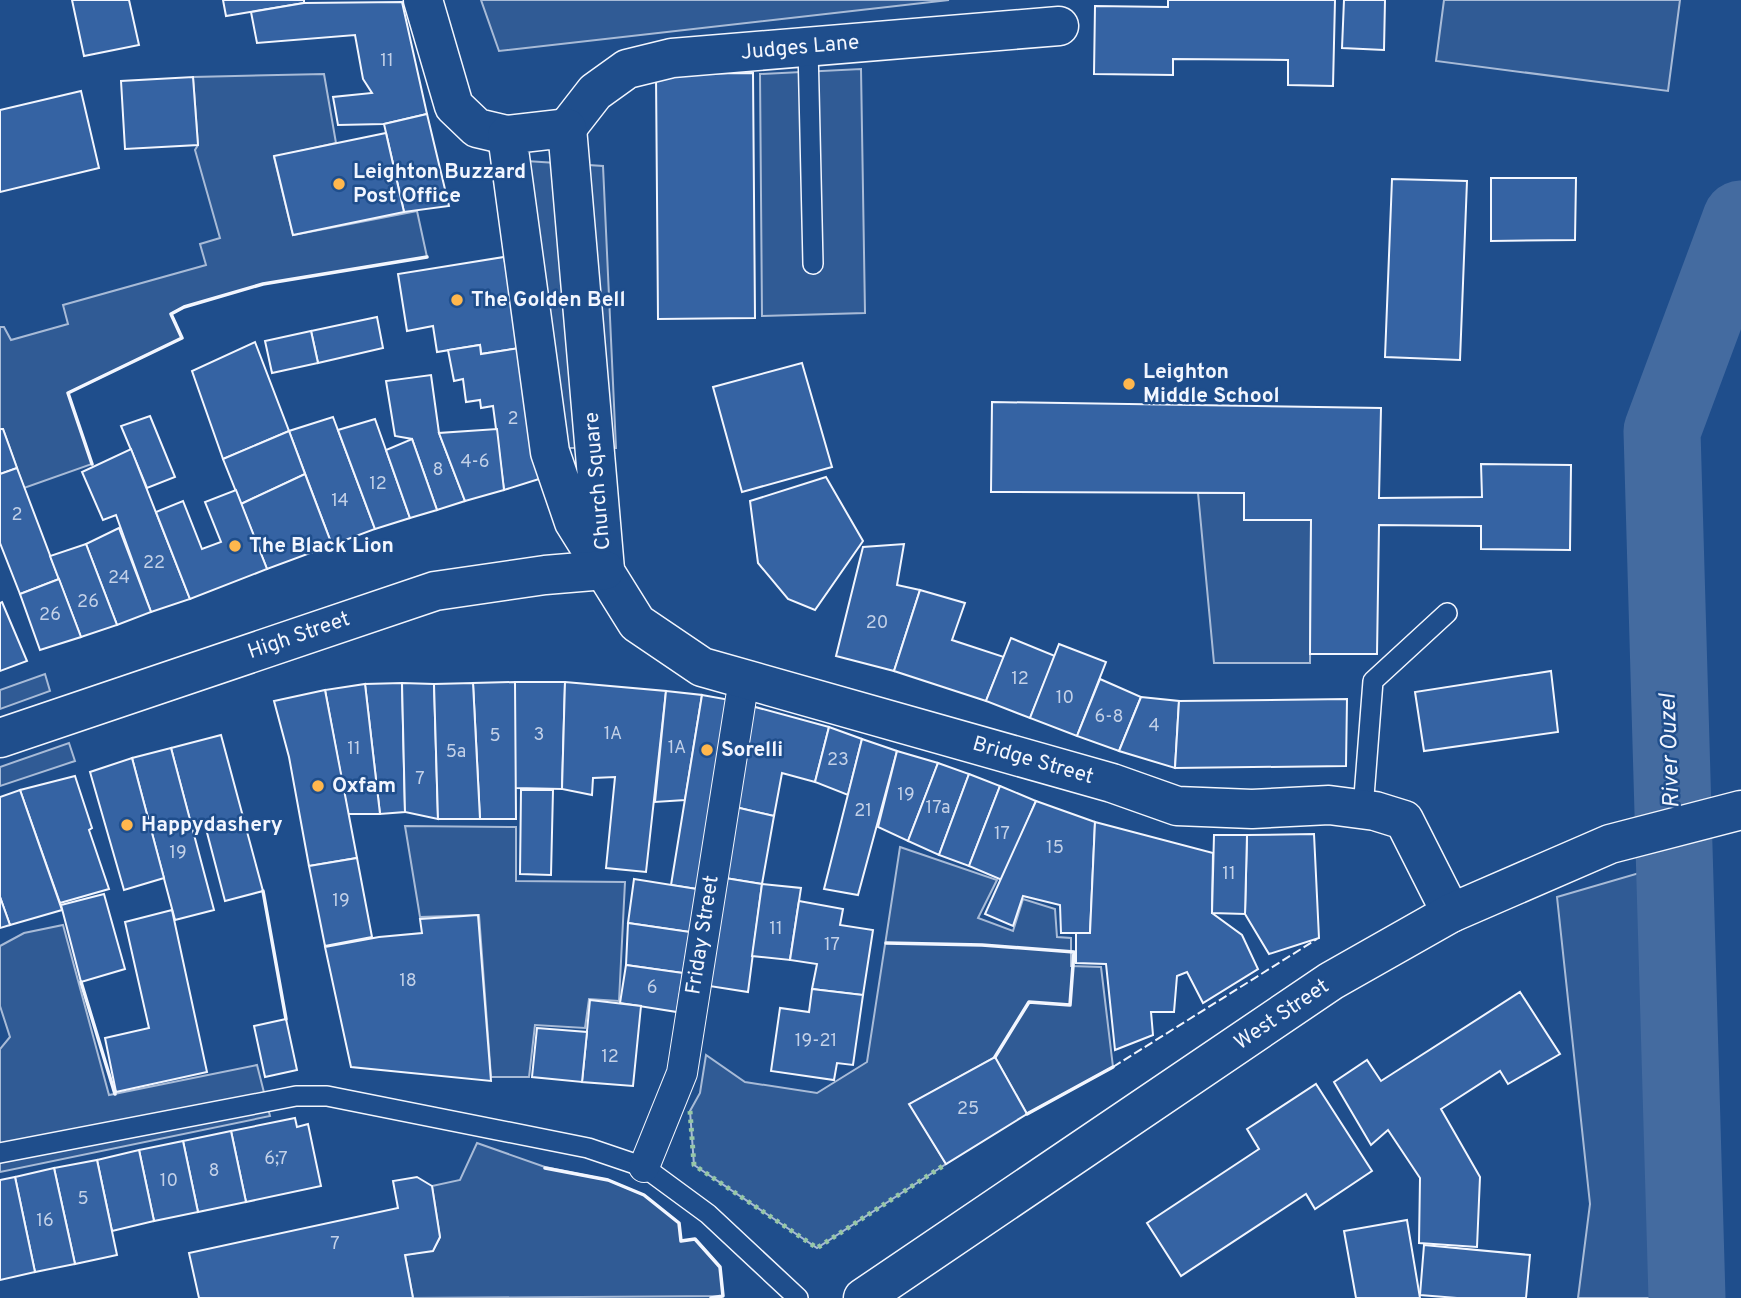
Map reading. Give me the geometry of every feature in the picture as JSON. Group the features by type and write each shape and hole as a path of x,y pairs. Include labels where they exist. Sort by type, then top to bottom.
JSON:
{"street":[{"path":"423,0 454,106 477,128 507,135 567,128"},
{"name":"Judges Lane","path":"567,128 595,92 627,69 672,58 1059,26"},
{"name":"Church Square","path":"567,128 605,570"},
{"name":"Church Square","path":"507,135 550,452 573,522 605,570"},
{"name":"High Street","path":"0,738 435,590 605,570"},
{"name":"Bridge Street","path":"605,570 637,623 702,667 1112,783 1177,806 1252,809 1329,805 1363,809 1404,820 1451,913"},
{"name":"Friday Street","path":"643,1167 682,1073 741,698"},
{"name":"West Street","path":"863,1298 1331,981 1451,913 1609,844 1741,810"}],"lane":[{"path":"807,47 813,264"},
{"path":"1363,809 1373,681 1447,613"},
{"path":"0,1153 296,1096 327,1096 588,1148 643,1167 708,1214 798,1298"}],"shaded area":[{"path":"481,0 949,0 499,51"},
{"path":"1444,0 1680,0 1668,91 1436,61"},
{"path":"861,69 865,313 762,316 760,74"},
{"path":"324,74 336,143 274,157 293,235 417,211 427,257 263,284 184,307 171,314 182,338 68,393 92,464 24,488 3,429 0,429 0,327 4,327 11,340 68,324 63,305 206,265 200,244 220,238 195,150 198,145 193,77"},
{"path":"526,161 603,166 616,448 556,448"},
{"path":"1198,493 1244,493 1245,520 1311,520 1310,663 1214,663"},
{"path":"45,674 50,691 0,709 0,690"},
{"path":"69,743 75,761 0,786 0,767"},
{"path":"405,826 516,827 516,881 625,882 619,1001 589,999 585,1028 535,1025 529,1077 491,1077 479,915 420,917"},
{"path":"900,847 997,880 978,918 1013,931 1023,899 1055,909 1057,937 1071,938 1071,966 1101,967 1113,1067 1027,1114 995,1057 910,1104 946,1164 817,1248 694,1165 690,1111 700,1093 706,1055 745,1082 817,1093 867,1062"},
{"path":"1670,864 1681,1298 1578,1298 1590,1204 1557,897"},
{"path":"63,925 109,1095 257,1065 270,1116 0,1172 0,1049 10,1037 0,1006 0,946 24,933"},
{"path":"477,1143 545,1167 608,1180 644,1195 679,1223 681,1241 695,1239 720,1267 723,1296 413,1298 405,1255 433,1250 440,1237 432,1186 460,1180"}],"building":[{"path":"72,0 129,0 139,45 84,56"},
{"path":"223,0 304,0 304,3 226,16"},
{"path":"1168,0 1335,0 1333,86 1288,85 1288,60 1173,59 1173,75 1094,74 1095,6 1168,7"},
{"path":"1344,0 1385,0 1384,50 1342,48"},
{"path":"402,2 427,114 384,124 338,125 333,97 372,93 363,79 355,35 257,43 251,12 304,3"},
{"path":"753,73 755,318 658,319 656,74"},
{"path":"193,77 198,145 125,149 121,81"},
{"path":"81,91 99,168 0,192 0,110"},
{"path":"427,114 449,206 404,212 384,124"},
{"name":"Leighton Buzzard Post Office","path":"386,133 404,212 293,235 274,156"},
{"path":"1491,178 1576,178 1575,240 1491,241"},
{"path":"1392,179 1467,181 1460,360 1385,357"},
{"name":"The Golden Bell","path":"504,257 520,348 481,354 480,345 437,352 433,326 407,331 398,274"},
{"path":"377,317 383,348 318,363 311,331"},
{"path":"311,331 318,363 272,373 265,341"},
{"path":"255,342 289,431 223,459 192,371"},
{"path":"480,345 481,354 520,348 539,479 504,490 493,406 481,408 480,400 466,402 463,379 454,381 448,350"},
{"path":"802,363 832,467 742,492 713,387"},
{"path":"431,375 439,433 465,501 437,510 412,439 395,436 386,381"},
{"path":"992,402 1381,408 1379,498 1482,497 1481,464 1571,465 1570,550 1481,549 1481,526 1379,525 1377,654 1310,654 1311,520 1244,520 1244,493 991,492"},
{"path":"150,416 175,477 147,488 121,426"},
{"path":"333,417 375,529 332,545 289,431"},
{"path":"375,419 410,518 375,529 338,430"},
{"path":"0,429 3,429 17,468 0,474"},
{"path":"497,429 504,490 465,501 439,433"},
{"path":"289,431 305,474 241,504 223,459"},
{"path":"412,439 437,510 410,518 386,450"},
{"path":"131,449 190,599 151,612 116,515 103,520 82,472"},
{"path":"17,468 59,579 20,594 0,543 0,474"},
{"path":"305,474 332,545 267,569 241,504"},
{"path":"826,477 863,541 815,610 788,599 758,563 750,501"},
{"name":"The Black Lion","path":"236,490 267,569 190,599 156,512 183,501 202,549 221,542 205,502"},
{"path":"119,528 151,612 117,625 86,544"},
{"path":"86,544 117,625 81,637 50,556"},
{"path":"904,544 897,585 920,590 894,671 836,656 863,547"},
{"path":"59,579 81,637 40,650 20,594"},
{"path":"920,590 965,603 952,640 1004,657 986,701 894,671"},
{"path":"2,602 27,661 0,671 0,603"},
{"path":"1011,638 1055,656 1030,718 986,701"},
{"path":"1059,644 1106,662 1077,736 1030,718"},
{"path":"1551,671 1558,732 1424,751 1415,692"},
{"path":"1100,679 1141,697 1119,751 1077,736"},
{"path":"515,682 565,682 562,789 515,788"},
{"path":"515,682 516,819 480,819 473,683"},
{"path":"565,682 666,691 646,872 606,868 615,777 593,778 592,795 562,789"},
{"path":"402,683 405,812 380,814 365,684"},
{"path":"402,683 434,684 438,819 405,812"},
{"path":"473,683 480,819 438,819 434,684"},
{"path":"365,684 380,814 348,814 325,690"},
{"name":"Oxfam","path":"325,690 357,858 309,866 289,757 274,701"},
{"path":"666,691 702,695 685,800 655,802"},
{"name":"Sorelli","path":"702,695 730,700 697,889 671,885"},
{"path":"1141,697 1179,701 1175,768 1119,751"},
{"path":"1347,699 1346,766 1175,768 1179,701"},
{"path":"748,705 829,727 815,782 782,773 774,816 731,806"},
{"path":"829,727 862,739 848,795 815,782"},
{"path":"221,735 263,891 225,901 205,825 192,828 171,748"},
{"path":"862,739 897,751 858,895 824,889"},
{"path":"171,748 214,910 175,920 132,758"},
{"path":"897,751 938,763 908,841 878,827"},
{"name":"Happydashery","path":"132,758 164,878 124,890 90,772"},
{"path":"938,763 969,774 939,855 908,841"},
{"path":"969,774 1000,786 969,866 939,855"},
{"path":"75,776 92,828 89,830 109,889 60,903 20,790"},
{"path":"1000,786 1036,801 1002,880 969,866"},
{"path":"20,790 62,910 10,925 0,897 0,797"},
{"path":"521,790 553,790 551,875 520,874"},
{"path":"1036,801 1095,822 1090,933 1061,933 1060,905 1023,896 1013,926 985,914"},
{"path":"731,806 774,816 762,884 719,877"},
{"path":"1095,822 1213,853 1212,913 1242,935 1258,969 1203,1003 1187,972 1177,976 1174,1012 1151,1012 1153,1035 1115,1050 1106,964 1076,963 1076,933 1090,933"},
{"path":"1314,834 1319,938 1269,954 1245,914 1247,835"},
{"path":"1214,835 1247,835 1245,914 1212,913"},
{"path":"357,858 372,937 325,946 309,866"},
{"path":"719,877 762,884 748,992 703,985"},
{"path":"634,879 697,889 690,932 628,923"},
{"path":"762,884 801,888 790,960 752,956"},
{"path":"104,894 125,969 81,982 61,905"},
{"path":"0,897 10,925 0,928"},
{"path":"799,901 843,909 840,925 873,930 863,995 812,989 817,964 790,960"},
{"path":"172,910 207,1072 116,1092 105,1038 149,1028 125,922"},
{"path":"478,915 491,1081 351,1067 325,947 379,937 422,933 420,919"},
{"path":"628,923 690,932 683,973 626,965"},
{"path":"626,965 683,973 677,1012 620,1003"},
{"path":"812,989 863,995 853,1065 837,1063 834,1080 771,1071 780,1008 809,1012"},
{"path":"1520,992 1560,1054 1508,1084 1500,1071 1441,1109 1480,1177 1477,1247 1419,1243 1420,1178 1388,1130 1371,1145 1334,1082 1367,1060 1381,1081"},
{"path":"590,1000 641,1006 633,1086 582,1082"},
{"path":"286,1019 297,1070 265,1077 254,1026"},
{"path":"537,1028 587,1032 582,1082 532,1077"},
{"path":"995,1057 1027,1114 946,1164 909,1104"},
{"path":"1316,1084 1372,1171 1315,1209 1306,1194 1181,1276 1147,1223 1259,1149 1247,1129"},
{"path":"295,1118 297,1127 308,1124 321,1186 246,1202 231,1131"},
{"path":"231,1131 246,1202 198,1212 183,1141"},
{"path":"183,1141 198,1212 154,1221 139,1150"},
{"path":"139,1150 154,1221 112,1231 97,1160"},
{"path":"97,1160 117,1255 75,1264 54,1168"},
{"path":"54,1168 75,1264 35,1272 15,1177"},
{"path":"15,1177 35,1272 0,1280 0,1180"},
{"path":"417,1177 432,1186 440,1237 433,1251 405,1255 413,1298 199,1298 189,1253 398,1208 393,1181"},
{"path":"1407,1220 1420,1298 1356,1298 1344,1231"},
{"path":"1424,1245 1530,1255 1526,1298 1420,1295"}],"waterway":[{"name":"River Ouzel","path":"1687,1298 1662,431 1741,219"}],"hedge":[{"path":"690,1111 694,1165 817,1248 946,1164"}],"fence":[{"path":"1113,1067 1317,939"}],"wall":[{"path":"92,464 68,393 182,338 171,314 184,307 263,284 427,257"},
{"path":"263,891 286,1019"},
{"path":"886,943 982,945 1074,952 1070,1005 1029,1002 995,1057"},
{"path":"81,982 115,1094"},
{"path":"1027,1114 1113,1067"},
{"path":"545,1168 608,1180 644,1195 679,1223 681,1241 695,1239 720,1267 723,1296 711,1298"}],"place":[{"name":"Leighton Buzzard Post Office","path":"339,184"},
{"name":"The Golden Bell","path":"457,300"},
{"name":"Leighton Middle School","path":"1129,384"},
{"name":"The Black Lion","path":"235,546"},
{"name":"Sorelli","path":"707,750"},
{"name":"Oxfam","path":"318,786"},
{"name":"Happydashery","path":"127,825"}]}
